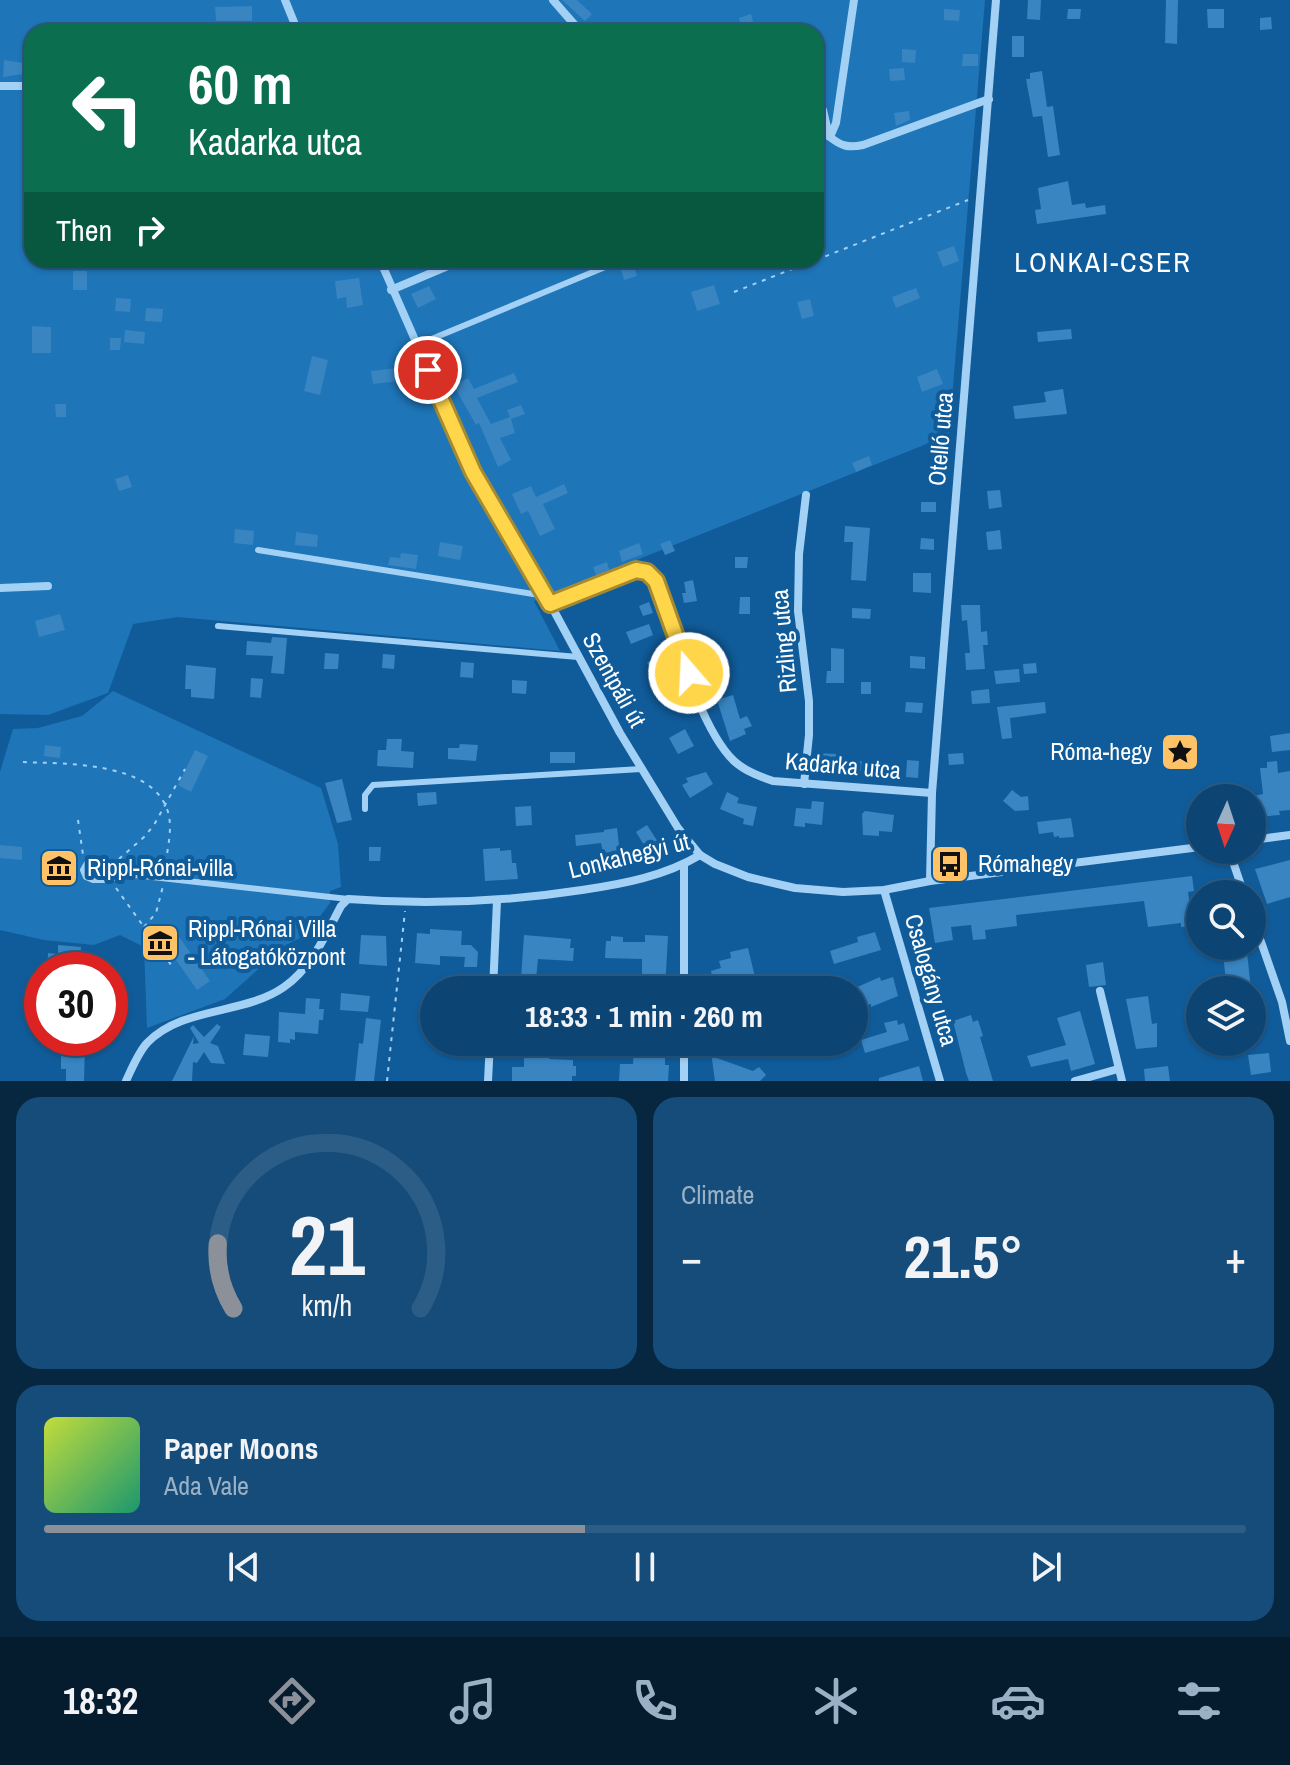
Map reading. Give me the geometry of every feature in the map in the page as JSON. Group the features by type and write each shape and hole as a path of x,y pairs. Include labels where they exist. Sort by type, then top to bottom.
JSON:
{"street":[{"path":"285,0 295,24"},
{"path":"553,0 574,24"},
{"path":"830,137 836,123 854,0"},
{"name":"Otelló utca","path":"930,881 932,793 996,0"},
{"path":"0,86 24,86"},
{"path":"824,114 830,137 850,147 989,99"},
{"name":"Szentpáli út","path":"383,268 473,472 641,769 678,828 700,855"},
{"path":"391,290 443,268"},
{"name":"Rizling utca","path":"804,784 809,701 798,611 801,524 806,495"},
{"name":"Kadarka utca","path":"548,600 636,570 647,572 656,581 706,718 721,747 737,764 773,781 932,793"},
{"path":"0,588 48,586"},
{"path":"1266,838 1290,835"},
{"name":"Lonkahegyi út","path":"348,899 406,903 497,901 608,886 684,865 700,855 748,877 795,888 843,892 884,890 930,881 1186,849"},
{"path":"684,865 684,976"},
{"name":"Csalogány utca","path":"884,890 940,1081"},
{"path":"126,1081 146,1044 163,1030 204,1014 265,997 285,987 302,971 348,899"},
{"path":"494,976 497,901"},
{"path":"1266,956 1282,1002 1290,1041"},
{"path":"1100,991 1122,1081"},
{"path":"488,1081 489,1056"},
{"path":"684,1056 684,1081"},
{"path":"1075,1081 1118,1069"}],"lane":[{"path":"417,345 603,268"},
{"path":"258,550 548,600"},
{"path":"218,626 578,657"},
{"path":"365,809 365,795 373,785 641,769"},
{"path":"87,863 112,865 117,873 111,880 93,880 86,877 83,870 87,863"},
{"path":"117,873 348,899"}],"path":[{"path":"824,257 981,195"},
{"path":"734,292 796,268"},
{"path":"23,762 82,764 116,771 140,780 165,803 170,831 164,878 156,913 144,927"},
{"path":"112,865 144,837 185,769"},
{"path":"78,820 83,856 87,863"},
{"path":"111,880 174,969"},
{"path":"387,1081 406,903"}],"shaded area":[{"path":"0,0 985,0 949,435 534,601 560,651 178,617 133,624 108,693 48,715 0,714"},
{"path":"113,691 321,788 338,844 341,887 330,891 330,903 306,935 284,946 225,999 147,1028 144,947 120,935 94,945 44,940 0,930 0,772 13,729 38,728 82,716"}],"building":[{"path":"562,0 577,0 592,14 585,21"},
{"path":"1028,0 1041,0 1040,20 1027,19"},
{"path":"1166,0 1178,0 1177,44 1165,43"},
{"path":"252,6 252,21 216,21 215,7"},
{"path":"944,9 960,10 959,21 944,20"},
{"path":"1068,9 1081,9 1080,19 1067,19"},
{"path":"1207,9 1224,9 1224,28 1208,28"},
{"path":"751,14 754,24 740,24 739,18"},
{"path":"1271,17 1272,29 1260,30 1260,18"},
{"path":"1012,36 1024,36 1024,57 1012,57"},
{"path":"902,49 916,50 915,63 902,62"},
{"path":"963,54 978,54 978,66 962,66"},
{"path":"4,60 23,63 23,74 3,77"},
{"path":"904,68 905,80 890,81 889,69"},
{"path":"1042,71 1047,107 1053,106 1060,155 1048,157 1042,116 1033,117 1026,79 1030,79 1030,73"},
{"path":"909,111 910,120 896,126 894,113"},
{"path":"1068,181 1072,205 1085,203 1086,208 1105,205 1106,214 1037,224 1035,210 1041,209 1038,188"},
{"path":"954,246 959,261 943,267 937,252"},
{"path":"635,268 637,276 624,280 621,270"},
{"path":"73,271 87,271 87,290 73,290"},
{"path":"359,278 363,305 347,308 346,297 337,299 335,281"},
{"path":"714,285 720,304 697,311 691,292"},
{"path":"429,286 436,299 418,308 411,294"},
{"path":"916,288 920,298 896,308 892,297"},
{"path":"116,298 131,299 130,312 115,311"},
{"path":"810,299 814,316 802,319 797,302"},
{"path":"146,308 163,309 162,322 145,321"},
{"path":"32,326 51,327 51,353 32,353"},
{"path":"1071,329 1072,339 1038,342 1037,332"},
{"path":"125,330 145,332 144,344 124,342"},
{"path":"110,338 121,338 120,350 110,350"},
{"path":"312,356 328,360 320,395 304,391"},
{"path":"397,368 399,381 373,384 371,371"},
{"path":"937,369 943,384 922,392 917,377"},
{"path":"514,373 518,382 477,398 491,424 510,417 507,410 521,405 525,414 511,419 515,433 500,438 511,460 498,467 479,423 476,425 454,386 468,378 474,389"},
{"path":"1063,389 1067,414 1015,419 1013,406 1046,402 1044,392"},
{"path":"55,404 66,404 66,417 56,417"},
{"path":"869,456 872,465 856,472 852,463"},
{"path":"128,475 132,487 119,491 115,479"},
{"path":"564,484 568,493 543,504 555,529 540,536 528,511 521,514 512,494 531,486 536,497"},
{"path":"1000,490 1002,507 989,509 987,491"},
{"path":"921,502 936,502 936,512 921,512"},
{"path":"845,526 870,528 866,581 851,580 853,542 844,542"},
{"path":"235,529 254,531 253,545 234,543"},
{"path":"1000,530 1002,549 988,550 986,532"},
{"path":"296,532 318,535 317,547 295,545"},
{"path":"921,538 934,539 934,550 920,549"},
{"path":"670,540 675,551 665,555 660,544"},
{"path":"440,542 463,546 460,560 438,556"},
{"path":"639,543 643,554 622,562 619,551"},
{"path":"401,553 418,555 416,569 388,565 390,557 400,558"},
{"path":"735,557 748,557 747,568 735,568"},
{"path":"607,562 610,573 597,578 593,567"},
{"path":"913,573 931,573 931,593 913,592"},
{"path":"693,580 697,601 684,603 684,582"},
{"path":"740,597 750,597 750,614 739,614"},
{"path":"649,602 653,613 643,616 639,606"},
{"path":"961,605 980,605 981,632 987,631 988,645 983,645 985,669 966,670 965,653 970,653 967,620 962,621"},
{"path":"852,608 871,609 870,619 852,618"},
{"path":"60,614 65,630 39,637 35,621"},
{"path":"649,624 653,635 631,644 626,632"},
{"path":"272,637 287,638 284,674 271,673 273,656 246,655 247,641 271,643"},
{"path":"831,648 844,649 844,683 826,683 827,671 831,671"},
{"path":"325,653 339,654 338,669 324,669"},
{"path":"383,654 395,655 394,669 382,668"},
{"path":"910,656 925,657 925,669 910,668"},
{"path":"661,657 666,670 653,676 647,662"},
{"path":"461,662 474,663 473,678 460,677"},
{"path":"1036,663 1037,673 1024,674 1023,664"},
{"path":"186,665 216,668 214,699 191,697 191,689 185,689"},
{"path":"1019,669 1020,682 996,684 994,671"},
{"path":"251,678 263,679 261,698 250,697"},
{"path":"512,680 527,681 526,694 512,693"},
{"path":"861,682 871,682 871,694 861,694"},
{"path":"671,689 677,700 665,706 659,695"},
{"path":"989,689 990,703 972,704 971,691"},
{"path":"733,695 740,719 747,716 752,726 744,729 746,734 730,741 717,700"},
{"path":"906,702 923,703 922,713 905,712"},
{"path":"1045,702 1046,713 1010,718 1012,738 1002,739 997,707"},
{"path":"685,729 694,746 678,754 669,738"},
{"path":"1290,733 1290,750 1272,752 1270,736"},
{"path":"387,739 402,739 401,751 414,752 413,768 377,766 378,750 386,750"},
{"path":"460,744 478,745 476,761 448,759 448,748 459,748"},
{"path":"45,745 61,747 60,758 44,756"},
{"path":"195,750 208,756 191,792 178,785"},
{"path":"550,752 575,752 575,763 550,763"},
{"path":"817,753 837,754 836,767 830,767 830,774 815,773"},
{"path":"963,753 964,764 949,765 948,754"},
{"path":"907,760 919,761 918,778 906,777"},
{"path":"856,761 870,762 870,775 855,774"},
{"path":"1277,761 1278,773 1290,771 1290,810 1279,811 1280,815 1266,816 1266,784 1262,784 1260,768 1267,768 1267,762"},
{"path":"706,772 713,784 690,798 682,785 688,782 686,778"},
{"path":"342,779 352,820 337,823 325,783"},
{"path":"1012,790 1021,797 1028,796 1029,810 1015,811 1003,801"},
{"path":"436,792 437,804 418,806 417,793"},
{"path":"727,792 739,798 737,803 757,807 753,826 743,824 744,819 720,809"},
{"path":"812,801 824,802 822,825 805,823 805,827 794,826 796,808 811,809"},
{"path":"531,806 532,825 516,826 515,807"},
{"path":"865,811 894,815 892,832 879,831 879,836 863,835 862,814"},
{"path":"1071,818 1074,837 1054,837 1053,832 1039,834 1037,822"},
{"path":"647,825 658,842 647,850 636,832"},
{"path":"617,828 621,861 604,859 601,843 576,846 575,835"},
{"path":"0,845 22,847 22,860 0,858"},
{"path":"369,847 381,847 380,861 369,861"},
{"path":"500,848 500,851 511,850 518,879 485,881 483,849"},
{"path":"49,854 62,855 61,862 68,863 67,875 60,874 59,881 46,879"},
{"path":"1290,860 1290,897 1267,904 1266,880 1259,880 1255,869"},
{"path":"1192,876 1193,880 1186,880 1186,927 1181,927 1181,923 1148,927 1144,901 1016,915 1017,926 985,930 986,939 973,940 971,925 951,927 953,940 935,943 929,908"},
{"path":"430,929 462,931 461,945 471,945 478,952 477,967 464,967 465,957 440,956 440,965 415,963 417,933 430,934"},
{"path":"875,932 881,950 834,964 830,951 858,942 857,937"},
{"path":"361,935 386,936 387,966 359,964"},
{"path":"524,935 571,939 573,961 538,959 536,976 521,976"},
{"path":"645,935 668,936 666,976 642,976 642,959 605,958 606,941 611,941 611,936 623,937 623,942 645,942"},
{"path":"180,938 210,981 197,990 167,947"},
{"path":"58,945 81,947 81,952 58,952"},
{"path":"748,948 755,976 712,976 711,971 721,968 719,961 731,958 730,952"},
{"path":"1224,960 1248,960 1250,976 1225,976"},
{"path":"1103,962 1106,985 1089,987 1086,965"},
{"path":"880,977 881,981 893,977 898,996 871,1007 871,1004 868,1005 868,982"},
{"path":"341,993 370,996 368,1012 340,1010"},
{"path":"1148,996 1152,1024 1157,1023 1157,1047 1136,1049 1126,999"},
{"path":"306,998 320,999 319,1009 324,1009 318,1034 295,1032 295,1040 290,1039 290,1043 278,1042 279,1012 305,1014"},
{"path":"1080,1011 1095,1064 1071,1071 1068,1059 1031,1067 1027,1056 1066,1045 1057,1018"},
{"path":"971,1015 973,1022 978,1020 993,1081 969,1081 966,1073 953,1021"},
{"path":"366,1018 381,1020 374,1081 355,1081 359,1043 363,1044"},
{"path":"897,1020 898,1025 904,1023 909,1040 868,1052 868,1038 887,1032 884,1023"},
{"path":"217,1024 221,1027 210,1043 218,1046 225,1064 211,1063 204,1052 197,1063 193,1062 192,1081 172,1081 194,1036 193,1044 199,1043 190,1028 193,1025 204,1037"},
{"path":"245,1034 270,1036 268,1057 243,1055"},
{"path":"1269,1053 1271,1072 1251,1075 1248,1056 1266,1056"},
{"path":"61,1056 85,1056 84,1081 66,1081 66,1069 61,1069"},
{"path":"524,1056 573,1060 576,1076 572,1076 572,1081 512,1081 512,1067 524,1067"},
{"path":"633,1056 665,1056 665,1065 669,1065 668,1081 619,1081 620,1064 633,1064"},
{"path":"712,1056 719,1056 714,1057 753,1071 759,1067 766,1075 760,1081 715,1081"},
{"path":"919,1066 923,1081 879,1081 879,1078"},
{"path":"1168,1066 1170,1081 1145,1081 1144,1069"}],"place":[{"name":"Róma-hegy","path":"1180,752"},
{"name":"Rómahegy","path":"950,864"},
{"name":"Rippl-Rónai-villa","path":"59,868"},
{"name":"Rippl-Rónai Villa - Látogatóközpont","path":"160,943"}],"district":[{"name":"LONKAI-CSER","path":"1103,262"}],"route":[{"path":"428,370 473,472 550,604 636,570 647,572 656,581 689,673"}]}
